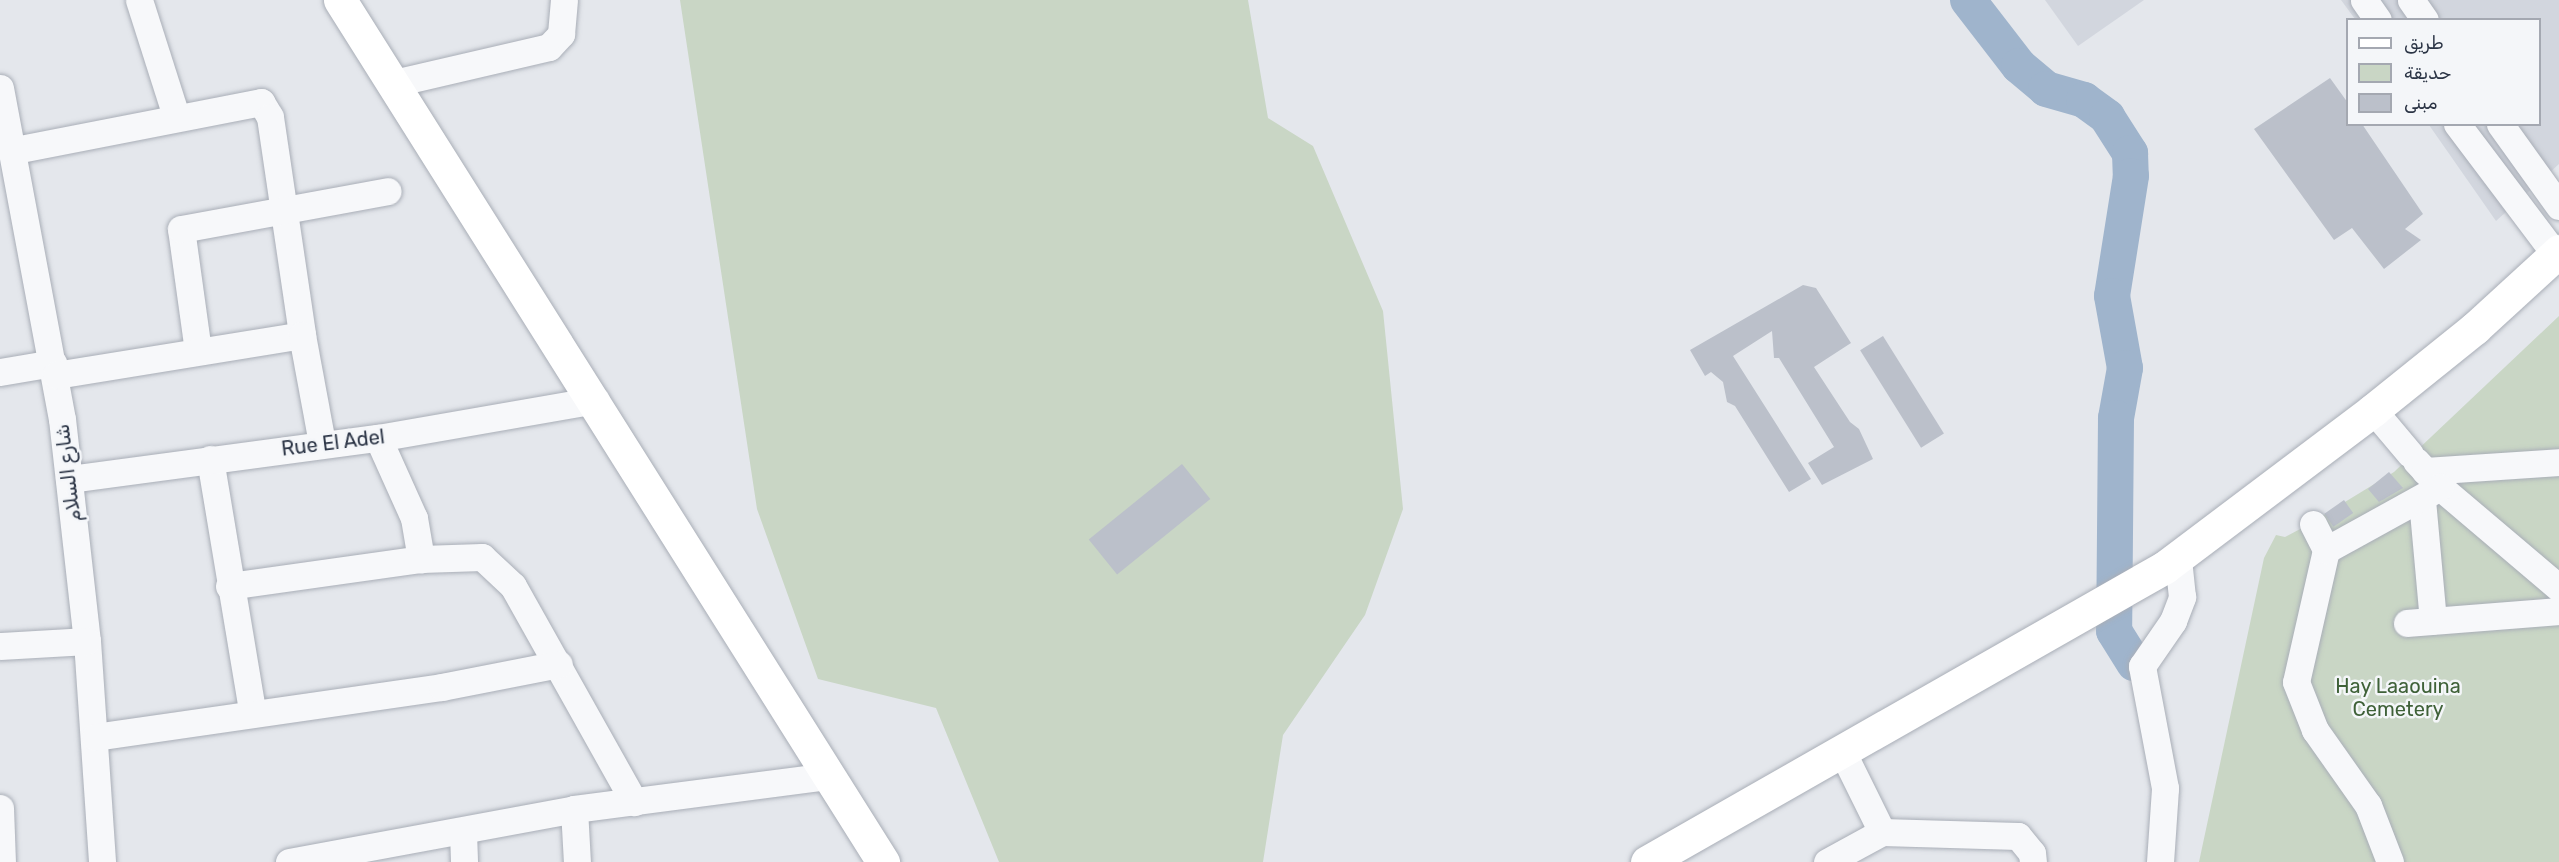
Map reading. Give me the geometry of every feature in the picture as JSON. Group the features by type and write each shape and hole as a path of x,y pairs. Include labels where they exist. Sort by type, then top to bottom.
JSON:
{"main road":[{"path":"340,0 390,84 596,400 883,862"},
{"path":"1647,862 2079,618 2172,562 2373,410 2475,328 2557,252"}],"street":[{"path":"139,0 176,116"},
{"path":"390,84 549,47 561,34 564,0"},
{"path":"2364,0 2377,18"},
{"path":"2411,0 2424,18"},
{"name":"شارع السلام","path":"0,88 15,150 54,369 69,478 87,641 102,862"},
{"path":"15,150 176,116 255,102 264,105 284,208 302,335 322,443"},
{"path":"2459,126 2557,252"},
{"path":"2501,126 2559,206"},
{"path":"198,351 181,230 284,208 388,191"},
{"path":"0,372 54,369 302,335"},
{"name":"Rue El Adel","path":"69,478 322,443 378,438 596,400"},
{"path":"2373,410 2422,475 2559,588"},
{"path":"378,438 414,519 421,559"},
{"path":"210,459 229,586 252,711"},
{"path":"2390,862 2368,805 2314,730 2296,682 2326,550 2422,475 2559,462"},
{"path":"2422,475 2433,621"},
{"path":"2313,524 2326,550"},
{"path":"229,586 471,554 495,566 513,586 559,664 634,802"},
{"path":"2160,862 2165,788 2142,666 2173,621 2182,597 2172,562"},
{"path":"2407,623 2559,611"},
{"path":"0,646 87,641"},
{"path":"95,737 252,711 442,687 559,664"},
{"path":"1842,751 1882,831"},
{"path":"299,861 463,832 574,809 828,776"},
{"path":"0,808 2,862"},
{"path":"574,809 577,862"},
{"path":"1827,862 1882,831 2018,836 2032,853 2033,862"},
{"path":"463,832 464,862"}],"shaded area":[{"path":"2045,0 2144,0 2078,46"},
{"path":"2341,0 2559,0 2559,164 2496,221 2430,126 2541,126 2541,18 2354,18"}],"green space":[{"path":"680,0 1248,0 1268,118 1313,146 1383,311 1403,509 1365,615 1283,735 1263,862 999,862 936,708 818,679 757,509"},
{"name":"Hay Laaouina Cemetery","path":"2559,316 2559,862 2199,862 2264,558 2276,535 2285,537 2304,527 2394,472"}],"building":[{"path":"2330,78 2346,100 2346,126 2363,126 2423,214 2405,229 2421,240 2384,269 2352,228 2334,240 2254,129"},
{"path":"1803,285 1816,288 1851,343 1814,367 1850,422 1859,429 1873,459 1822,485 1808,463 1834,447 1779,358 1774,358 1772,331 1733,356 1811,479 1789,492 1735,406 1727,402 1723,382 1711,372 1705,376 1690,350"},
{"path":"1883,336 1944,434 1921,448 1860,350"},
{"path":"1182,464 1210,499 1117,574 1089,540"},
{"path":"2389,472 2403,488 2379,502 2368,489"},
{"path":"2344,500 2353,513 2334,527 2324,514"}],"waterway":[{"path":"1968,0 2019,66 2046,89 2084,100 2107,117 2130,153 2131,176 2112,296 2125,368 2116,418 2114,631 2134,663"}]}
